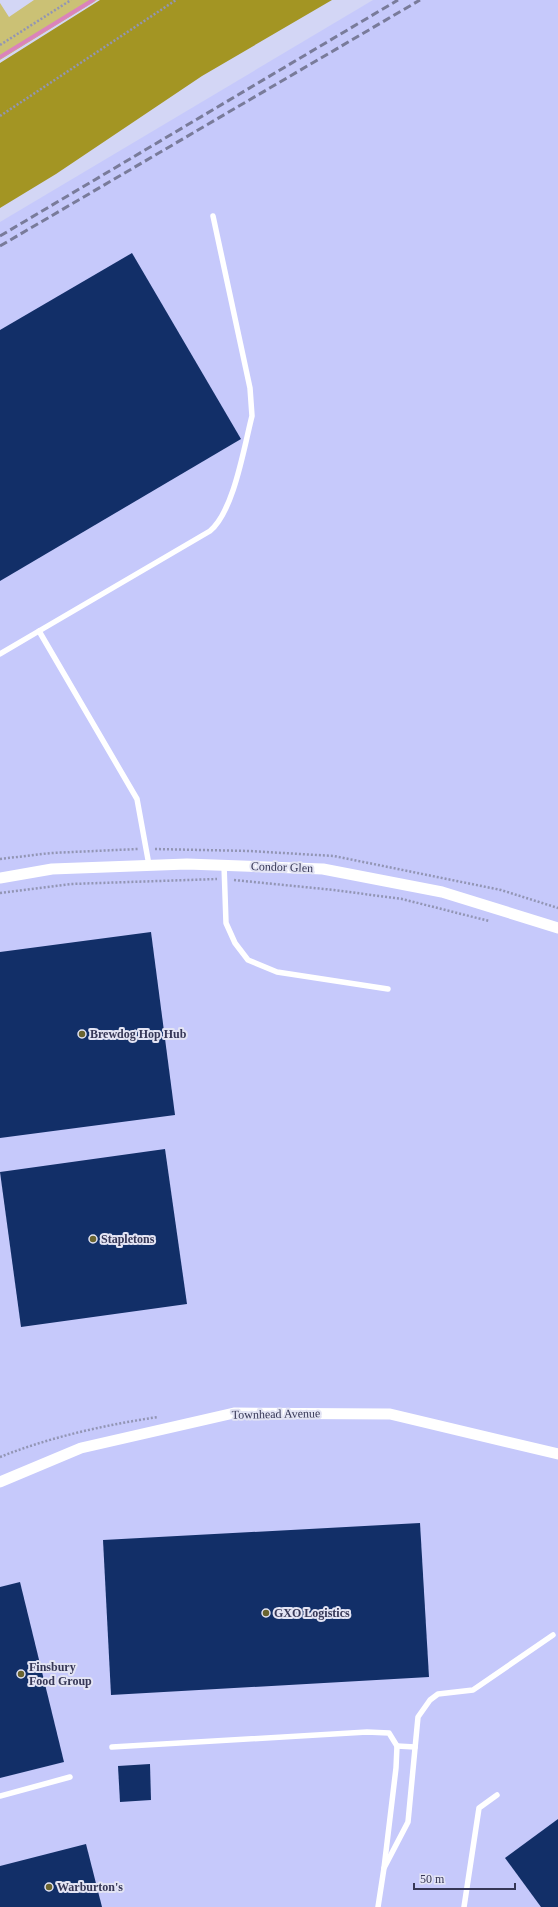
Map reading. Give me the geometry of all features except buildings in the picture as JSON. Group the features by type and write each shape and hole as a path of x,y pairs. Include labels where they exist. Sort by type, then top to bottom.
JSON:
{"street":[{"name":"Condor Glen","path":"0,878 52,869 149,865 224,865 323,869 442,892 558,928"},
{"name":"Townhead Avenue","path":"0,1482 81,1448 234,1413 390,1414 558,1454"}],"lane":[{"path":"0,654 40,632 210,530 216,525 224,514 231,496 252,416 252,407 250,388 213,216"},
{"path":"40,632 137,799 149,865"},
{"path":"224,865 226,923 235,943 248,960 277,972 388,989"},
{"path":"384,1868 408,1822 418,1718 430,1700 438,1694 472,1690 553,1635"},
{"path":"112,1747 368,1732 389,1733 397,1746 384,1868 378,1907"},
{"path":"397,1746 415,1747"},
{"path":"0,1796 70,1777"},
{"path":"464,1907 479,1808 497,1795"}],"path":[{"path":"0,46 70,0"},
{"path":"0,116 176,0"},
{"path":"0,893 71,884 175,879 224,879 334,890 402,899 495,922"}],"shaded area":[{"path":"34,0 97,0 0,60 0,3 9,17"},
{"path":"100,0 332,0 202,76 56,174 0,208 0,63"},
{"path":"373,0 558,0 558,1907 0,1907 0,222"}],"waterway":[{"path":"0,57 93,0"}],"railway":[{"path":"0,236 398,0"},
{"path":"0,246 420,0"}],"place":[{"name":"Brewdog Hop Hub","path":"82,1034"},
{"name":"Stapletons","path":"93,1239"},
{"name":"GXO Logistics","path":"266,1613"},
{"name":"Finsbury Food Group","path":"21,1674"},
{"name":"Warburton's","path":"49,1887"}]}
